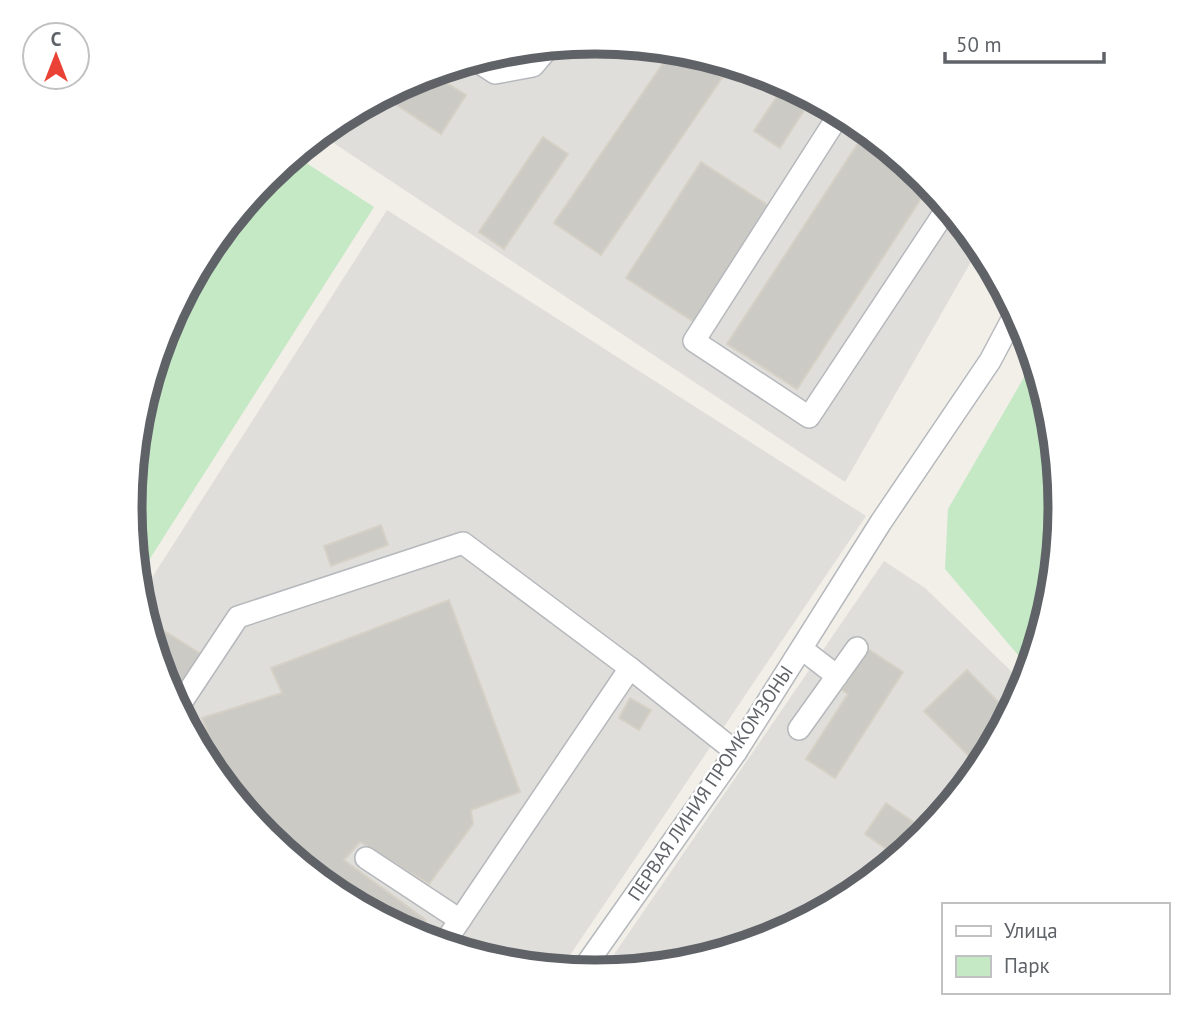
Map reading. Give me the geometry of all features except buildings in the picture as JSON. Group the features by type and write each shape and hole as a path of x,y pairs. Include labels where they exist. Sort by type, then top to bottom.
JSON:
{"street":[{"path":"487,68 495,73 533,65 540,58"},
{"path":"834,123 694,341 809,417 942,217"},
{"name":"ПЕРВАЯ ЛИНИЯ ПРОМКОМЗОНЫ","path":"589,961 736,752 881,522 990,361 1010,324"},
{"path":"184,699 238,617 463,543 630,668 736,752"},
{"path":"799,729 856,648"},
{"path":"802,649 837,676"},
{"path":"449,937 630,668"},
{"path":"366,858 460,920"}],"shaded area":[{"path":"595,54 654,58 741,78 795,101 847,131 871,148 915,187 955,232 973,258 845,482 330,140 368,115 449,78 536,58"},
{"path":"387,210 866,516 567,960 507,952 449,937 422,926 368,900 296,848 235,783 202,734 176,681 166,653 148,583"},
{"path":"884,561 925,588 1016,677 988,734 955,783 894,848 847,884 795,914 741,937 683,952 610,961"}],"green space":[{"path":"303,161 374,207 146,565 142,508 150,419 176,334 202,281 254,209"},
{"path":"1027,372 1040,419 1048,508 1040,596 1022,659 945,569 948,509"}]}
